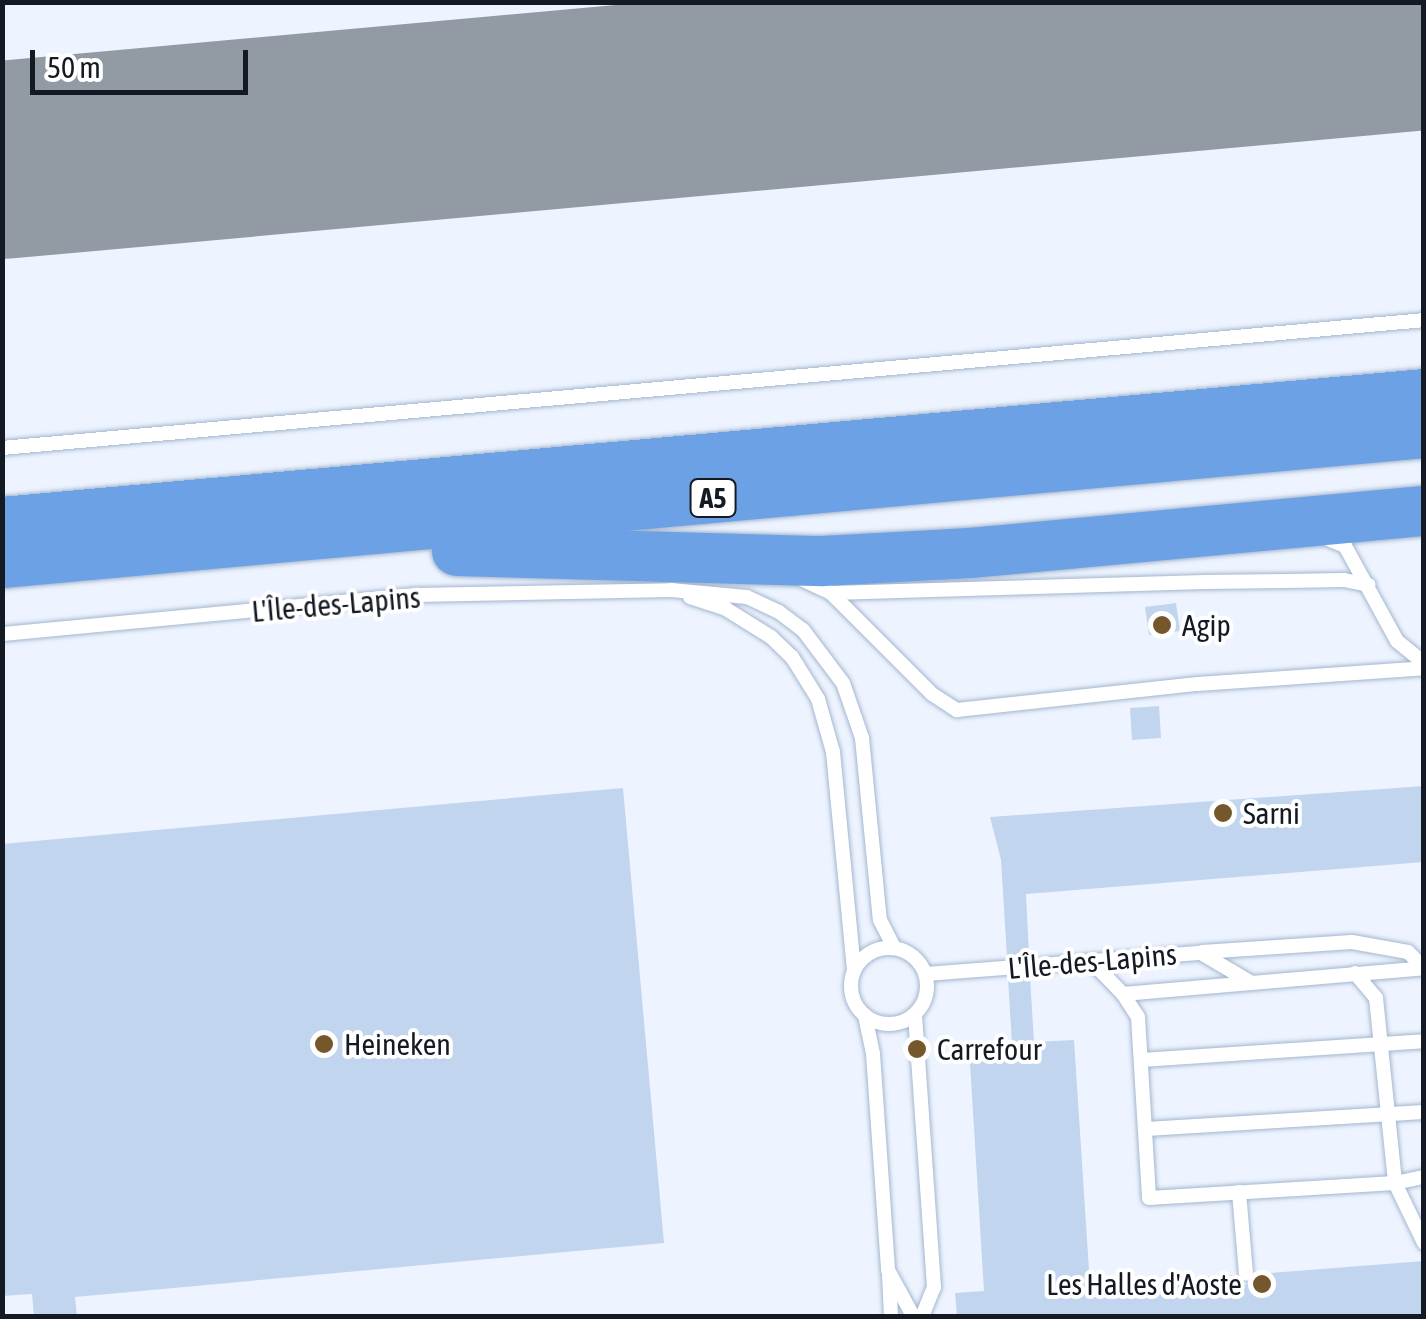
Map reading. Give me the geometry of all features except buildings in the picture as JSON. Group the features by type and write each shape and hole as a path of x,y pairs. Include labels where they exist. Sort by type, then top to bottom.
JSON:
{"highway":[{"name":"A5","path":"2,522 1424,394"},
{"name":"A5","path":"2,565 1424,433"},
{"name":"A5","path":"2,565 227,566 486,550 764,561 970,552 1424,512"}],"lane":[{"path":"2,448 1424,320"},
{"path":"1236,528 1337,541 1370,585 1397,641 1424,665"},
{"path":"764,561 831,593 932,694 957,710 1424,665"},
{"path":"831,593 1206,582 1344,580 1370,585"},
{"name":"L'Île-des-Lapins","path":"670,590 751,622 792,657 813,690 833,752 854,970 852,995 865,1016 873,1054 891,1316"},
{"name":"L'Île-des-Lapins","path":"2,634 417,595 670,590 747,597 779,612 802,630 843,683 862,738 880,920 894,947"},
{"path":"1202,952 1352,942 1408,952 1424,968"},
{"path":"854,970 870,952 894,947 914,956 926,974 926,996 914,1015 895,1024 865,1016"},
{"name":"L'Île-des-Lapins","path":"926,974 1202,952 1250,982"},
{"path":"1092,962 1123,994 1138,1017 1149,1198 1395,1183 1424,1177"},
{"path":"1123,994 1424,968"},
{"path":"1354,973 1376,998 1395,1183 1424,1243"},
{"path":"914,1015 934,1288 922,1316"},
{"path":"1141,1060 1424,1041"},
{"path":"1145,1130 1424,1112"},
{"path":"1239,1192 1246,1274"},
{"path":"888,1270 913,1316"}],"taxiway":[{"path":"941,75 1018,39 1047,2"},
{"path":"1083,2 1115,27 1135,36 1198,51"}],"runway":[{"path":"2,160 1424,31"}],"place":[{"name":"Agip","path":"1162,625"},
{"name":"Sarni","path":"1223,813"},
{"name":"Heineken","path":"324,1044"},
{"name":"Carrefour","path":"917,1049"},
{"name":"Les Halles d'Aoste","path":"1262,1284"}]}
